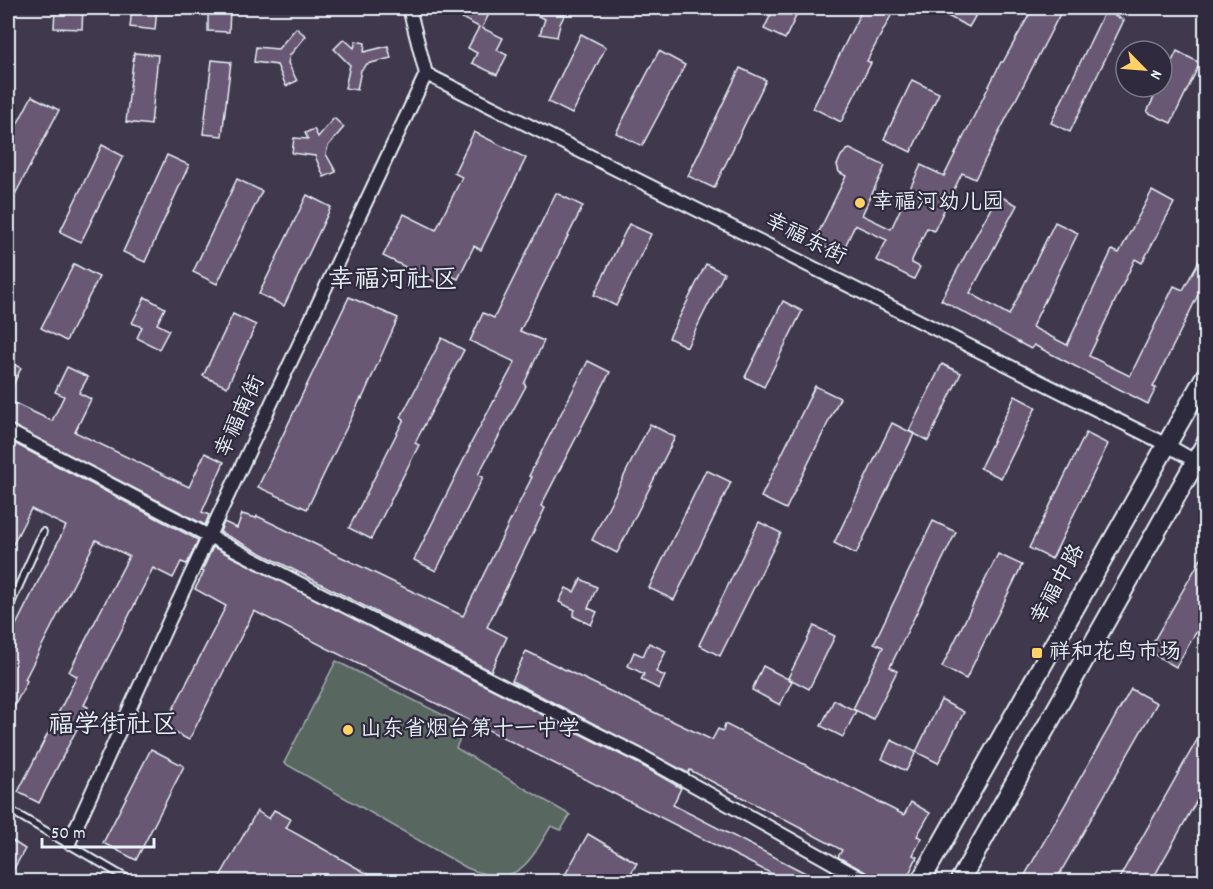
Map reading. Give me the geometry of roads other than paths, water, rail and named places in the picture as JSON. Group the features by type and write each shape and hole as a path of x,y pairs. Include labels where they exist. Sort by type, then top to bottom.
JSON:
{"main road":[{"name":"幸福中路","path":"920,882 1206,375"},
{"path":"959,882 1201,464 1206,443"}],"street":[{"path":"409,8 426,74"},
{"name":"幸福东街","path":"426,74 1166,444 1201,464"},
{"name":"幸福南街","path":"69,843 174,610 426,74"},
{"path":"8,431 297,582 645,758 867,882"}],"lane":[{"path":"8,610 43,532"},
{"path":"8,809 133,882"}],"place":[{"name":"幸福河幼儿园","path":"860,203"},
{"name":"祥和花鸟市场","path":"1037,653"},
{"name":"山东省烟台第十一中学","path":"348,730"}],"district":[{"name":"幸福河社区","path":"393,281"},
{"name":"福学街社区","path":"113,726"}]}
